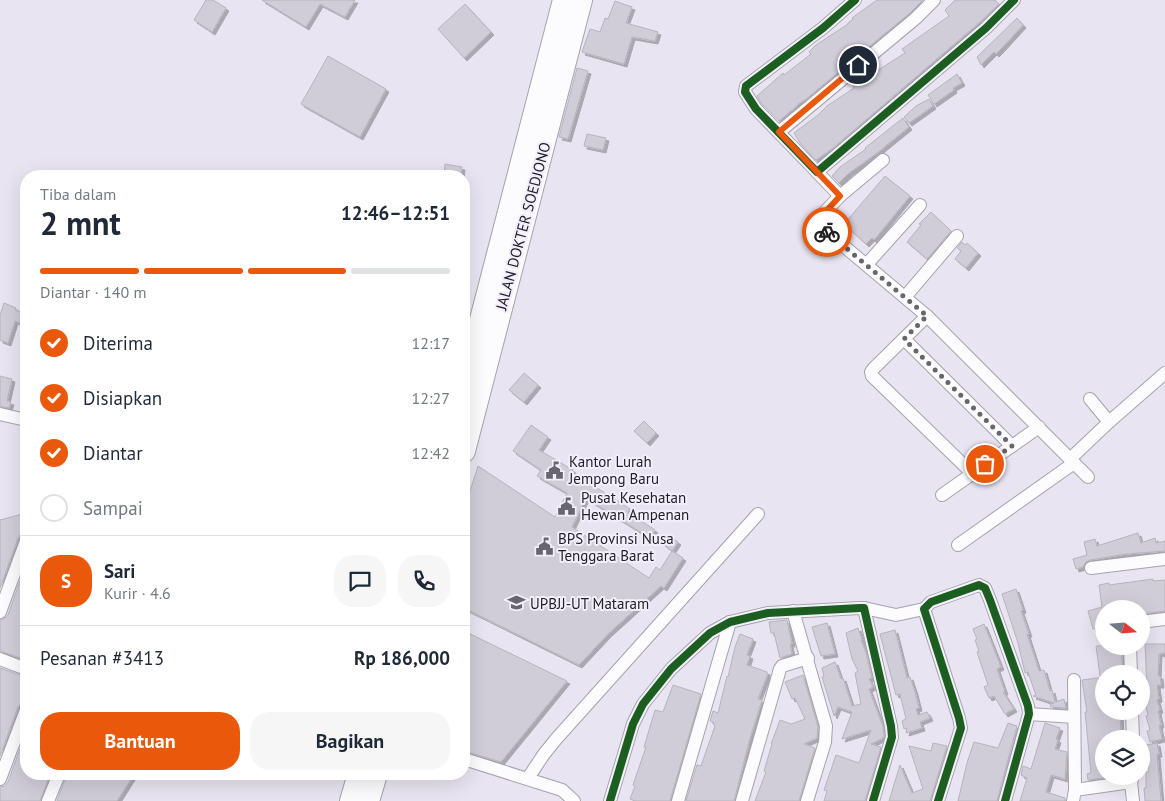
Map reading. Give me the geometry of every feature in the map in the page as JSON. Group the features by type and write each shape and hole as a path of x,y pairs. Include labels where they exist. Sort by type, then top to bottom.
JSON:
{"highway":[{"name":"JALAN DOKTER SOEDJONO","path":"470,363 564,0"},
{"name":"JALAN DOKTER SOEDJONO","path":"470,428 581,0"},
{"path":"351,801 357,780"},
{"path":"368,801 374,780"}],"street":[{"path":"840,196 756,109 745,92 746,86 823,28 855,0"},
{"path":"779,132 916,18 934,0"},
{"path":"817,172 982,32 1014,0"},
{"path":"883,160 840,196 819,218 819,224 927,316 1088,477"},
{"path":"867,264 920,205"},
{"path":"905,297 957,236"},
{"path":"927,316 874,368 871,372 872,376 972,473"},
{"path":"904,339 1012,446"},
{"path":"958,545 1072,461 1109,422 1165,373"},
{"path":"1090,399 1109,422"},
{"path":"0,414 20,419"},
{"path":"942,495 1039,427"},
{"path":"528,778 553,743 758,514"},
{"path":"0,612 20,557"},
{"path":"1091,568 1165,559"},
{"path":"610,801 633,724 643,704 670,669 710,633 730,622 768,613 864,608 896,615 906,614 924,609 931,602 979,585 985,588 1028,706 1029,714 1005,801"},
{"path":"864,608 892,737 873,801"},
{"path":"924,609 961,728 938,801"},
{"path":"793,612 808,658 826,726 826,742 807,801"},
{"path":"1150,621 1165,619"},
{"path":"678,801 730,622"},
{"path":"742,801 780,670 782,666 808,658"},
{"path":"0,659 20,667"},
{"path":"1074,680 1074,795 1110,785"},
{"path":"1029,714 1074,717"},
{"path":"0,779 20,726"},
{"path":"470,761 562,790 574,801"},
{"path":"48,801 57,780"},
{"path":"1132,785 1133,801"}],"building":[{"path":"206,0 213,0 226,8 212,32 194,20"},
{"path":"262,0 355,0 345,17 320,4 306,27"},
{"path":"877,0 923,0 779,121 762,104 757,96 783,73 784,75 811,54 809,52 816,45 848,24 852,18"},
{"path":"955,0 995,0 999,4 833,148 816,160 800,143 794,133 827,106 854,88 853,86 905,53 902,49 949,16 945,10"},
{"path":"615,1 632,7 626,23 658,32 655,41 632,37 624,64 582,52 590,29 600,32 605,18 608,19"},
{"path":"465,4 491,32 464,58 438,29"},
{"path":"1017,18 1023,25 996,54 994,52 981,65 977,57"},
{"path":"328,56 386,89 360,137 301,104"},
{"path":"577,68 588,71 568,139 559,137"},
{"path":"957,74 962,83 934,104 928,95"},
{"path":"929,99 933,106 909,123 904,117 916,106"},
{"path":"903,118 909,127 849,173 839,183 832,176 840,167 866,149"},
{"path":"587,134 606,138 603,150 584,146"},
{"path":"445,164 462,167 462,170 444,170"},
{"path":"885,176 910,196 874,240 872,238 866,244 844,224"},
{"path":"931,212 951,231 927,259 907,242 921,225 919,224"},
{"path":"962,242 965,245 967,243 978,253 966,268 955,259 961,251 957,248"},
{"path":"4,303 20,312 20,323 15,321 8,343 0,340 0,315"},
{"path":"524,373 538,385 524,402 509,390"},
{"path":"0,376 12,379 7,401 11,402 9,408 0,406"},
{"path":"644,421 656,433 647,443 634,431"},
{"path":"531,425 548,437 539,450 573,470 572,472 630,509 628,512 655,530 650,538 586,498 572,527 649,578 656,567 660,570 672,551 683,558 664,588 661,586 608,634 579,665 470,611 470,491 478,466 555,517 567,493 537,476 541,470 513,451"},
{"path":"20,515 20,535 0,588 0,520"},
{"path":"1138,533 1141,543 1155,538 1156,543 1165,541 1165,551 1126,554 1090,560 1083,567 1076,569 1073,559 1087,555 1084,542 1095,539 1097,546"},
{"path":"668,535 678,542 672,551 662,543"},
{"path":"1153,579 1153,581 1165,580 1165,611 1150,613 1150,600 1101,600 1099,585 1109,583 1109,585"},
{"path":"20,581 20,658 0,651 0,620 8,615"},
{"path":"1016,589 1029,634 1027,634 1039,671 1044,670 1055,702 1064,699 1066,708 1051,707 1050,704 1054,703 1033,696 1036,695 1028,672 1025,673 1018,643 1002,594"},
{"path":"1095,609 1095,628 1093,629 1088,611"},
{"path":"787,620 792,654 780,658 774,633 771,633 769,622"},
{"path":"827,623 835,654 821,656 812,627"},
{"path":"984,624 1001,667 997,669 1005,692 1003,692 1014,709 1005,714 994,696 989,698 984,687 988,685 977,652 979,651 975,640 977,639 973,629"},
{"path":"858,628 872,678 869,679 873,687 869,689 883,727 884,736 871,744 881,747 865,801 824,801 827,791 824,790 836,755 859,763 871,730 842,739 852,712 838,707 834,716 822,677 824,677 822,668 835,662 841,679 843,678 852,706 861,704 855,673 858,671 852,659 846,633"},
{"path":"895,630 907,678 910,677 915,692 919,708 916,709 918,715 927,712 930,718 920,722 922,728 906,733 907,728 904,729 902,721 906,719 900,694 896,695 880,634"},
{"path":"470,634 567,681 501,762 470,753"},
{"path":"740,634 753,639 747,655 750,656 747,665 767,672 767,676 758,699 762,700 734,801 686,801 697,765 701,766 715,726 710,721 713,711 718,713"},
{"path":"1150,644 1165,644 1165,653 1159,654 1158,676 1160,676 1161,685 1157,685 1159,699 1157,700 1160,710 1158,711 1161,725 1159,725 1162,739 1150,742 1150,730 1147,720 1150,720 1150,665 1146,665 1145,655 1150,655"},
{"path":"1097,655 1122,655 1122,665 1099,665"},
{"path":"0,668 20,675 20,704 0,756"},
{"path":"803,675 818,727 817,738 804,744 815,748 799,801 755,801 766,772 764,771 771,744 780,720 791,724 805,719 795,698 792,699 785,682"},
{"path":"1095,678 1095,720 1120,720 1121,730 1095,730 1095,779 1088,780 1087,774 1091,773 1085,712 1087,712 1082,680"},
{"path":"673,685 701,694 670,801 635,801 630,799 635,786 633,785 646,747 644,747 655,710 663,712"},
{"path":"1008,723 1017,726 997,801 958,801 974,742 998,748"},
{"path":"1045,723 1060,728 1055,749 1067,752 1065,779 1051,775 1046,792 1065,798 1065,801 1020,801 1027,778 1021,775 1023,766 1031,769"},
{"path":"933,743 947,746 930,801 889,801 900,765 912,793 923,789 909,746 931,751"},
{"path":"1157,743 1161,801 1145,801 1144,788 1146,788 1146,785 1150,785 1150,744"},
{"path":"20,749 20,780 48,780 40,801 0,801 0,787 5,786"},
{"path":"65,780 130,780 117,801 57,801"}],"cycle path":[{"path":"855,0 823,28 746,86 745,92 756,109 817,172 986,28 1014,0"},
{"path":"938,801 961,728 924,609 931,602 979,585 985,588 990,600 1028,706 1029,714 1005,801"},
{"path":"610,801 633,724 643,704 671,669 710,633 730,622 768,613 860,608 864,608 892,737 873,801"}],"way so far":[{"path":"827,232 927,316 904,339 1012,446 985,464"}],"place":[{"name":"Kantor Lurah Jempong Baru","path":"555,470"},
{"name":"Pusat Kesehatan Hewan Ampenan","path":"567,506"},
{"name":"BPS Provinsi Nusa Tenggara Barat","path":"544,547"},
{"name":"UPBJJ-UT Mataram","path":"516,603"}],"route":[{"path":"827,232 820,226 818,220 840,196 779,132 858,65"}]}
